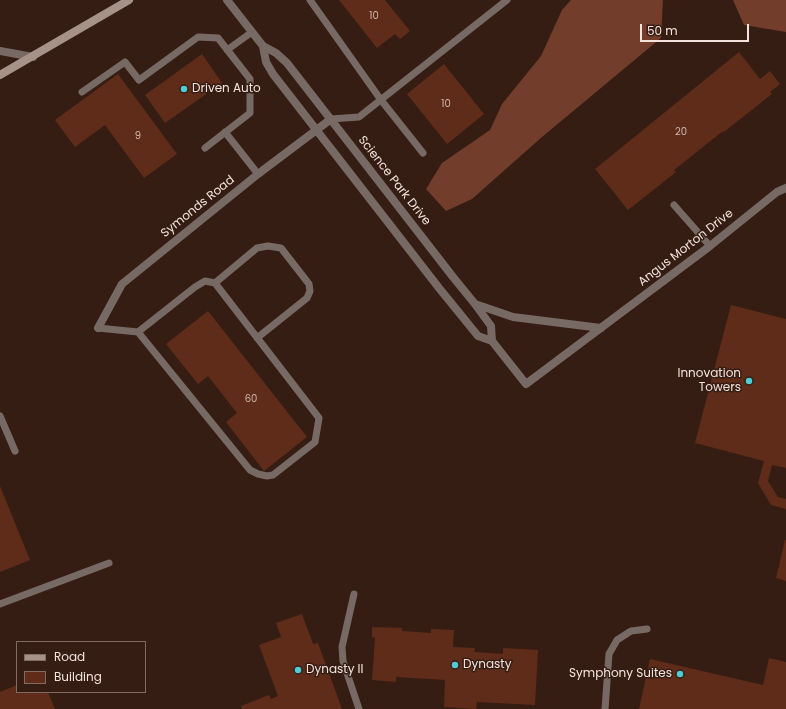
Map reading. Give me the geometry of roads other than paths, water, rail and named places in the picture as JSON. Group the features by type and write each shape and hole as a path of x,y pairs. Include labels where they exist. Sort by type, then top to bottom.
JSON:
{"main road":[{"path":"0,76 129,0"}],"street":[{"name":"Science Park Drive","path":"227,0 263,46 276,53 287,63 475,304 491,326 492,341"},
{"name":"Science Park Drive","path":"263,46 266,62 316,130 478,336 492,341 526,384"},
{"path":"0,51 33,57"},
{"name":"Symonds Road","path":"98,328 122,284 258,174 331,119"},
{"name":"Angus Morton Drive","path":"526,384 710,246 777,192 786,188"},
{"path":"475,304 512,317 601,328"}],"lane":[{"path":"310,0 381,100 423,153"},
{"path":"331,119 360,117 507,0"},
{"path":"227,50 252,32"},
{"path":"82,92 125,62 139,80 198,37 218,38 250,79 250,113 205,148"},
{"path":"225,132 258,174"},
{"path":"674,205 710,246"},
{"path":"215,283 257,248 268,246 281,248 309,284 310,291 307,298 258,338"},
{"path":"98,328 138,332 195,287 205,281 215,283 318,418 315,442 273,474 267,476 250,470 138,332"},
{"path":"0,416 15,451"},
{"path":"0,604 109,563"},
{"path":"354,594 342,647 343,661 359,709"},
{"path":"605,709 609,654 617,640 631,631 648,629"}],"place":[{"name":"Driven Auto","path":"184,89"},
{"name":"Innovation Towers","path":"749,381"},
{"name":"Dynasty","path":"455,665"},
{"name":"Dynasty II","path":"298,670"},
{"name":"Symphony Suites","path":"680,674"}]}
